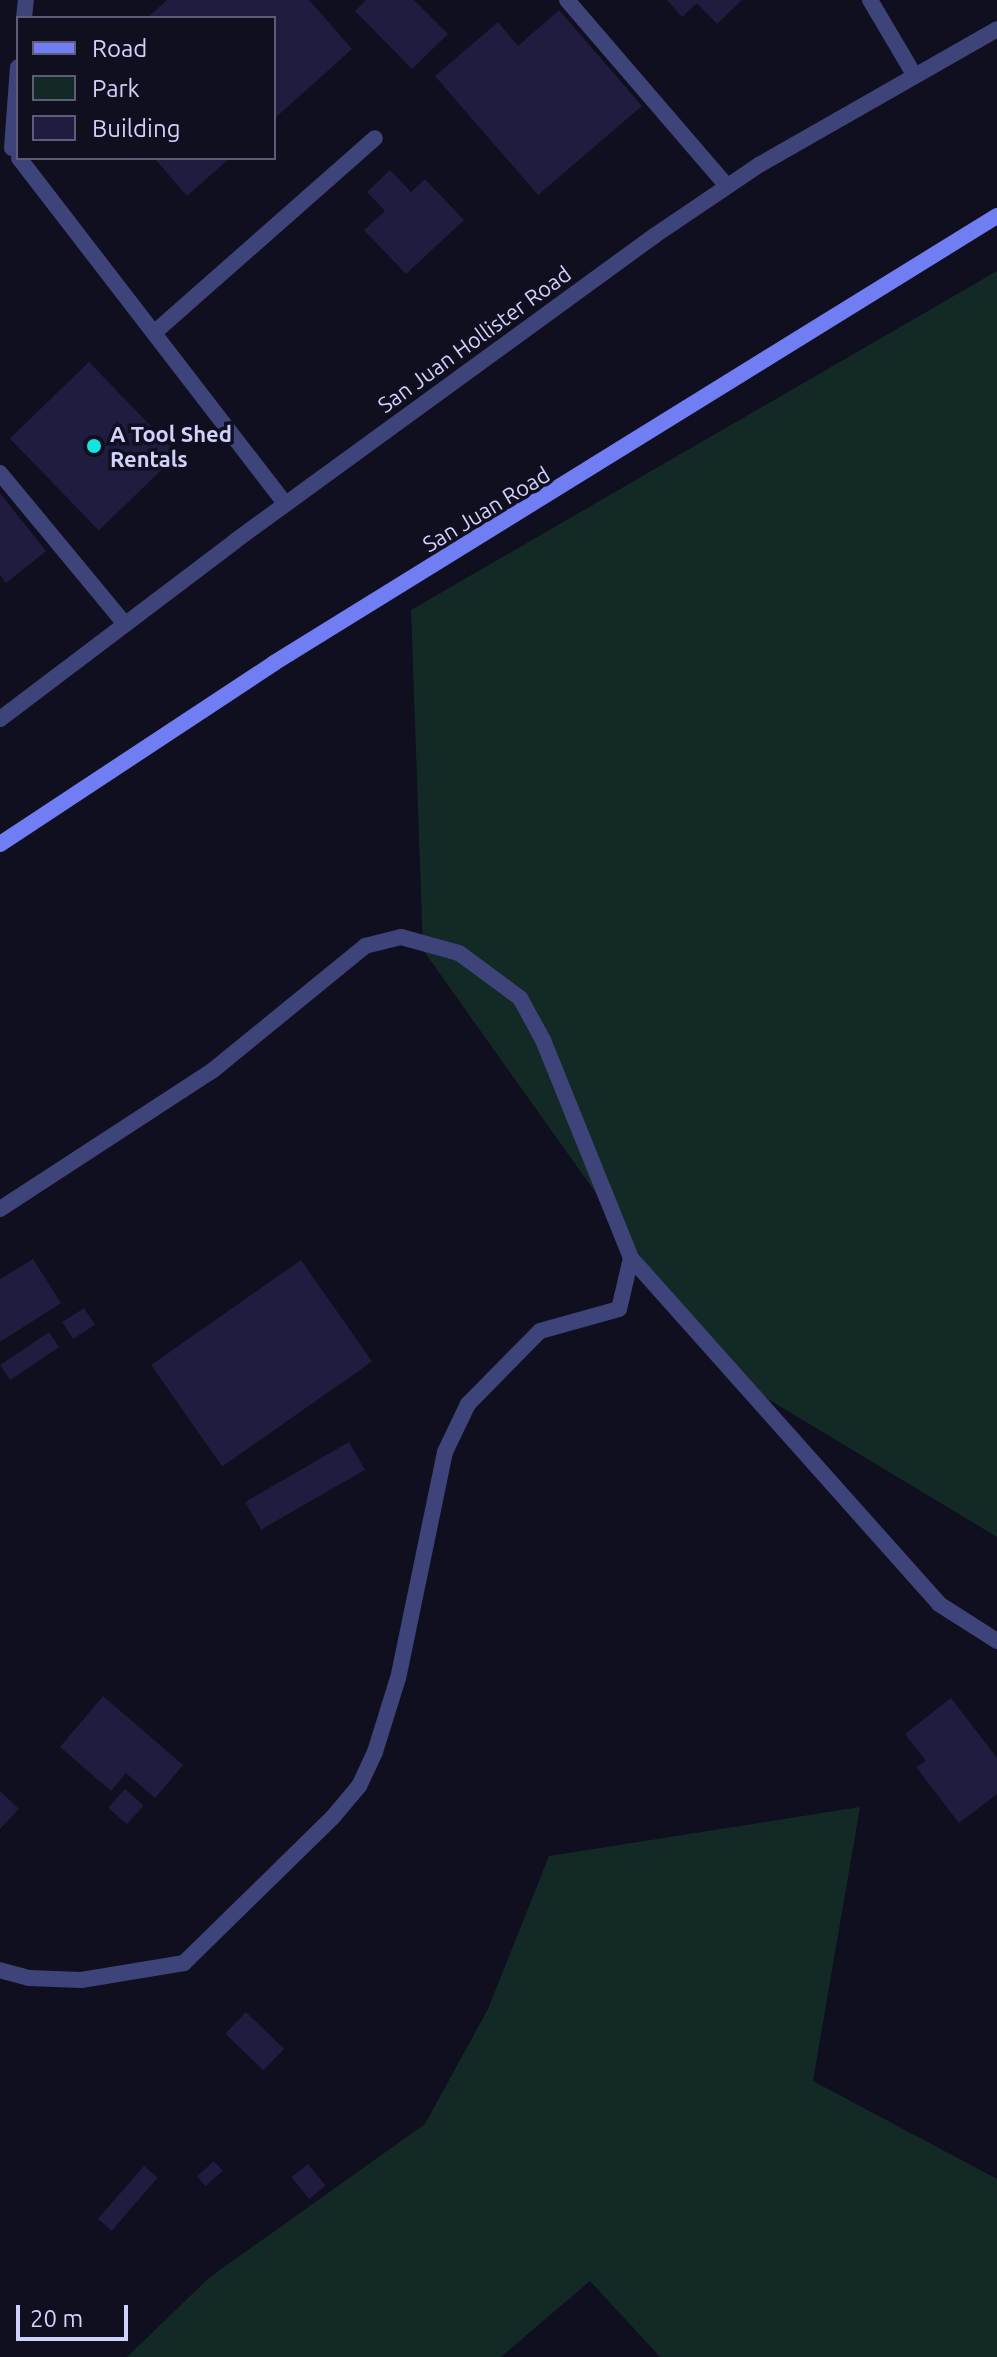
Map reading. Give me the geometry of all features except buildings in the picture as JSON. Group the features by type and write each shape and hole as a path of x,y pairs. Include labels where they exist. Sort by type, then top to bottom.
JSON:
{"main road":[{"name":"San Juan Road","path":"0,844 274,663 997,216"}],"street":[{"path":"567,0 727,186"},
{"path":"870,0 915,76"},
{"name":"San Juan Hollister Road","path":"0,719 285,504 727,186 997,29"},
{"path":"12,153 16,96"},
{"path":"0,134 12,153"},
{"path":"155,332 375,138"},
{"path":"18,160 155,332 285,504"},
{"path":"0,473 125,624"},
{"path":"0,1209 212,1071 365,946 401,937 459,953 520,998 543,1040 631,1258 939,1604 997,1641"},
{"path":"0,1970 29,1978 81,1980 184,1963 333,1817 359,1786 375,1752 398,1678 445,1452 468,1404 540,1331 619,1309 631,1258"}],"green space":[{"path":"997,271 997,1537 723,1372 423,950 411,610"},
{"path":"860,1807 813,2081 997,2179 997,2357 660,2357 590,2281 501,2357 127,2357 210,2277 425,2124 488,2009 549,1856"}],"place":[{"name":"A Tool Shed Rentals","path":"94,446"}]}
